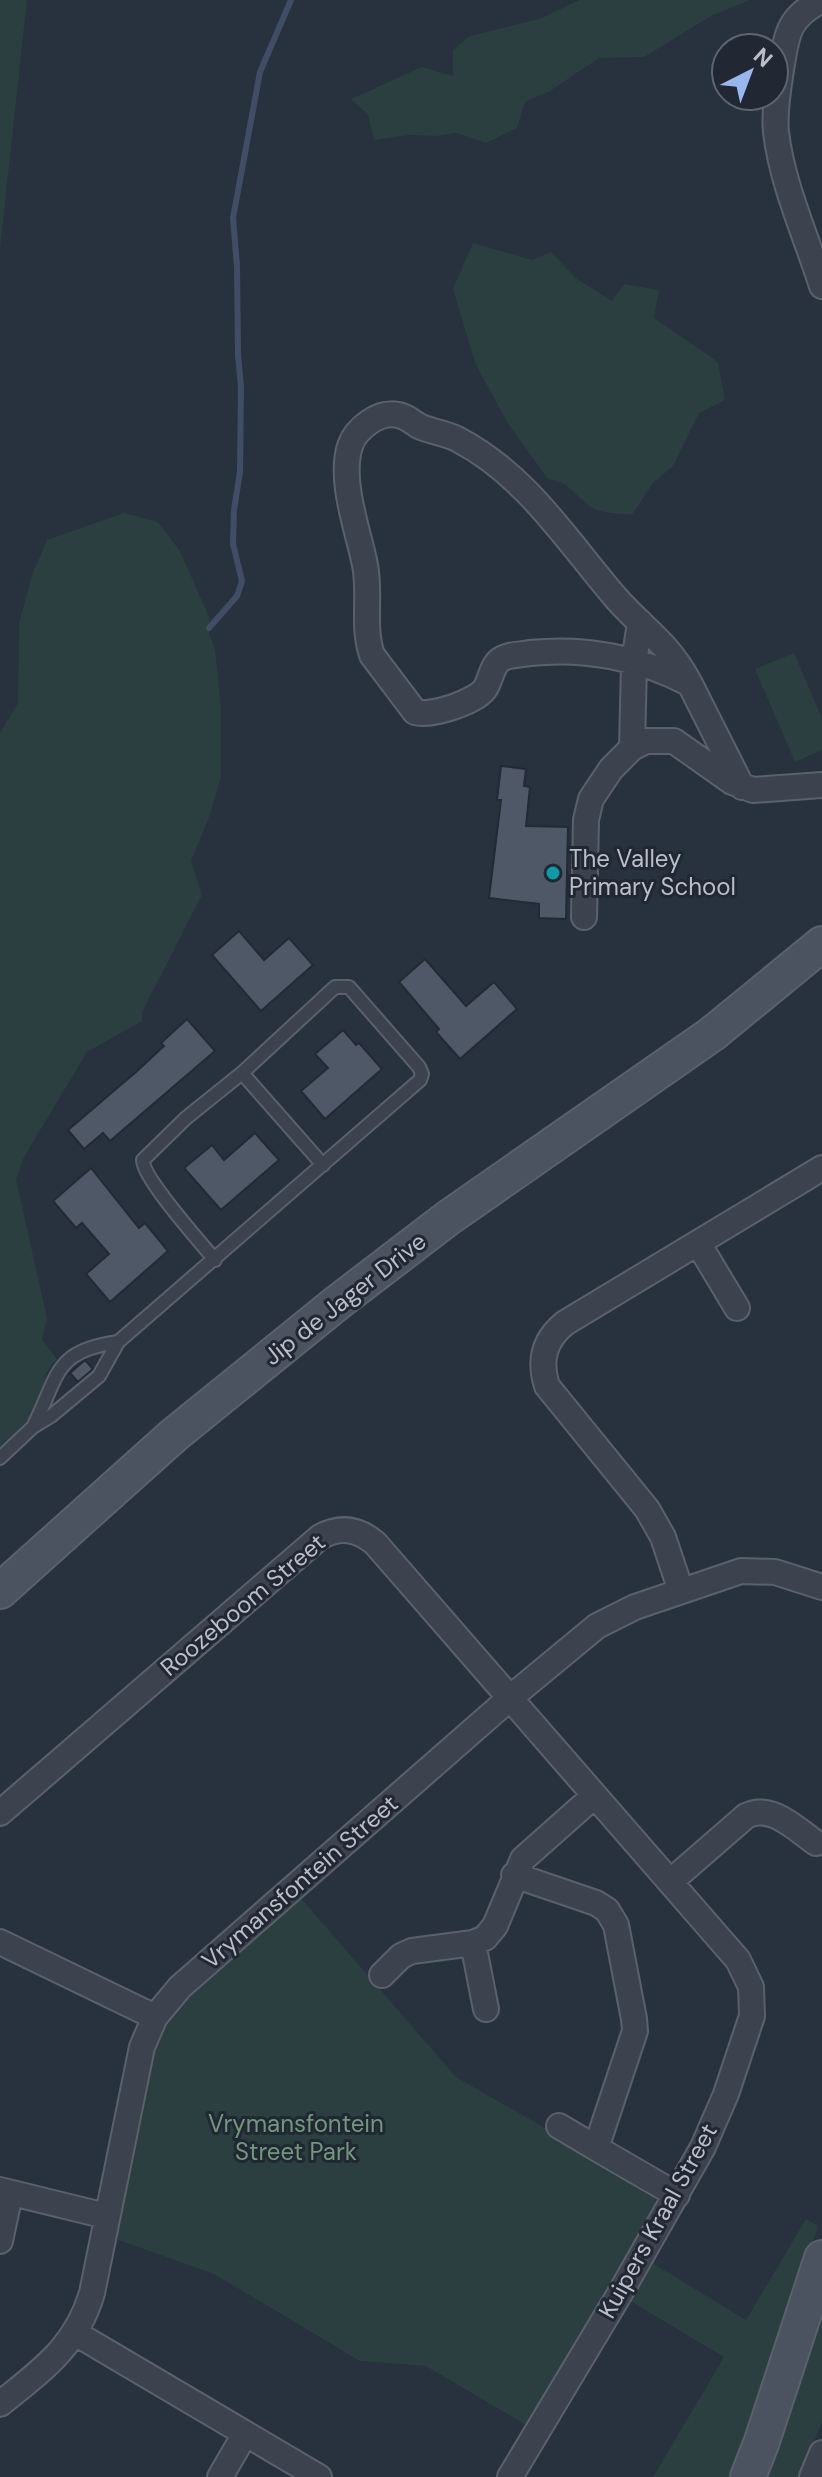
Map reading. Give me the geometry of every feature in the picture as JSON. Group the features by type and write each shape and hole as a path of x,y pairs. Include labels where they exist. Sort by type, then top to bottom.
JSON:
{"main road":[{"name":"Jip de Jager Drive","path":"0,1591 174,1435 337,1303 448,1218 712,1034 822,944"},
{"name":"Jip de Jager Drive","path":"712,1034 822,970"},
{"path":"748,2477 822,2258"}],"street":[{"path":"822,0 789,26 775,129 782,163 822,286"},
{"path":"690,684 662,670 585,651 565,650 507,656 497,662 486,687 474,698 431,714 423,715 409,708 391,678 372,655 368,644 368,585 349,497 348,464 350,446 355,437 375,419 394,414 422,428 458,439 511,476 540,504 614,595 661,640 690,684 742,787"},
{"path":"632,748 634,663 640,622"},
{"path":"584,917 586,820 591,799 611,769 632,748 646,741 674,741 742,787 764,791 822,785"},
{"path":"681,1591 663,1537 636,1492 552,1395 542,1365 546,1345 565,1323 822,1168"},
{"path":"698,1243 737,1308"},
{"name":"Roozeboom Street","path":"0,1813 330,1531 352,1530 365,1534 375,1543 510,1698"},
{"name":"Vrymansfontein Street","path":"0,2404 57,2357 75,2333 92,2293 138,2063 147,2032 155,2017 180,1987 510,1698 597,1626 635,1607 750,1570 775,1572 822,1587"},
{"name":"Kuipers Kraal Street","path":"510,1698 738,1960 748,1977 753,1997 752,2016 726,2094 699,2156 510,2477"},
{"path":"382,1975 401,1956 412,1951 473,1943 485,1938 493,1930 514,1875 529,1852 594,1796"},
{"path":"670,1882 746,1816 755,1812 770,1812 816,1843"},
{"path":"514,1875 602,1906 616,1925 635,2031 596,2148"},
{"path":"0,1942 155,2017"},
{"path":"473,1943 486,2009"},
{"path":"559,2126 677,2195"},
{"path":"0,2241 5,2192 106,2216"},
{"path":"75,2333 319,2477"},
{"path":"220,2477 245,2434"},
{"path":"812,2477 822,2453"}],"lane":[{"path":"0,1458 33,1427 67,1404 99,1376 118,1342 215,1260 410,1091 422,1074 419,1067 356,992 343,985 335,987 242,1073 186,1118 143,1160 146,1173 215,1260"},
{"path":"242,1073 323,1165"},
{"path":"33,1427 45,1404 51,1381 61,1367 92,1345 118,1342"}],"green space":[{"path":"0,0 27,0 0,249"},
{"path":"579,0 750,0 711,16 644,57 599,58 550,91 525,102 517,128 486,143 456,133 374,140 368,115 351,99 422,67 453,76 453,50 470,36 542,18"},
{"path":"473,243 532,260 551,252 577,279 612,301 624,284 659,290 654,318 718,362 725,400 699,413 673,466 653,483 632,515 597,510 568,487 548,479 507,422 475,363 453,289"},
{"path":"124,513 158,522 180,551 209,617 221,707 221,777 191,861 202,895 142,1012 142,1021 87,1052 24,1157 16,1179 47,1318 42,1340 57,1359 45,1377 36,1410 0,1446 0,733 18,703 19,623 32,575 47,540"},
{"path":"794,653 822,718 822,750 795,762 755,669"},
{"name":"Vrymansfontein Street Park","path":"299,1896 456,2077 644,2185 654,2196 657,2208 531,2428 426,2366 360,2361 214,2274 113,2238 152,2047 175,2005"},
{"path":"806,2219 818,2226 737,2477 653,2477 724,2357 627,2299 649,2261 746,2320"},
{"path":"822,2290 822,2422 800,2477 757,2477"}],"building":[{"path":"501,766 526,769 524,786 530,787 526,826 568,827 566,919 539,918 539,904 489,898 501,800 497,800"},
{"path":"239,931 264,960 289,938 313,965 261,1011 212,955"},
{"path":"425,959 466,1006 494,982 517,1009 460,1059 399,982"},
{"path":"187,1019 215,1051 110,1141 103,1133 84,1149 68,1130 164,1046 161,1043"},
{"path":"343,1030 382,1069 325,1119 301,1091 328,1068 315,1054"},
{"path":"255,1133 279,1160 221,1210 184,1168 212,1145 224,1160"},
{"path":"91,1168 139,1228 145,1223 168,1251 110,1302 86,1274 109,1254 82,1223 76,1228 53,1201"},
{"path":"85,1360 93,1369 78,1382 70,1373"}],"waterway":[{"path":"209,628 237,596 242,581 233,544 240,472 241,387 233,218 260,72 291,0"}],"place":[{"name":"The Valley Primary School","path":"553,873"}]}
